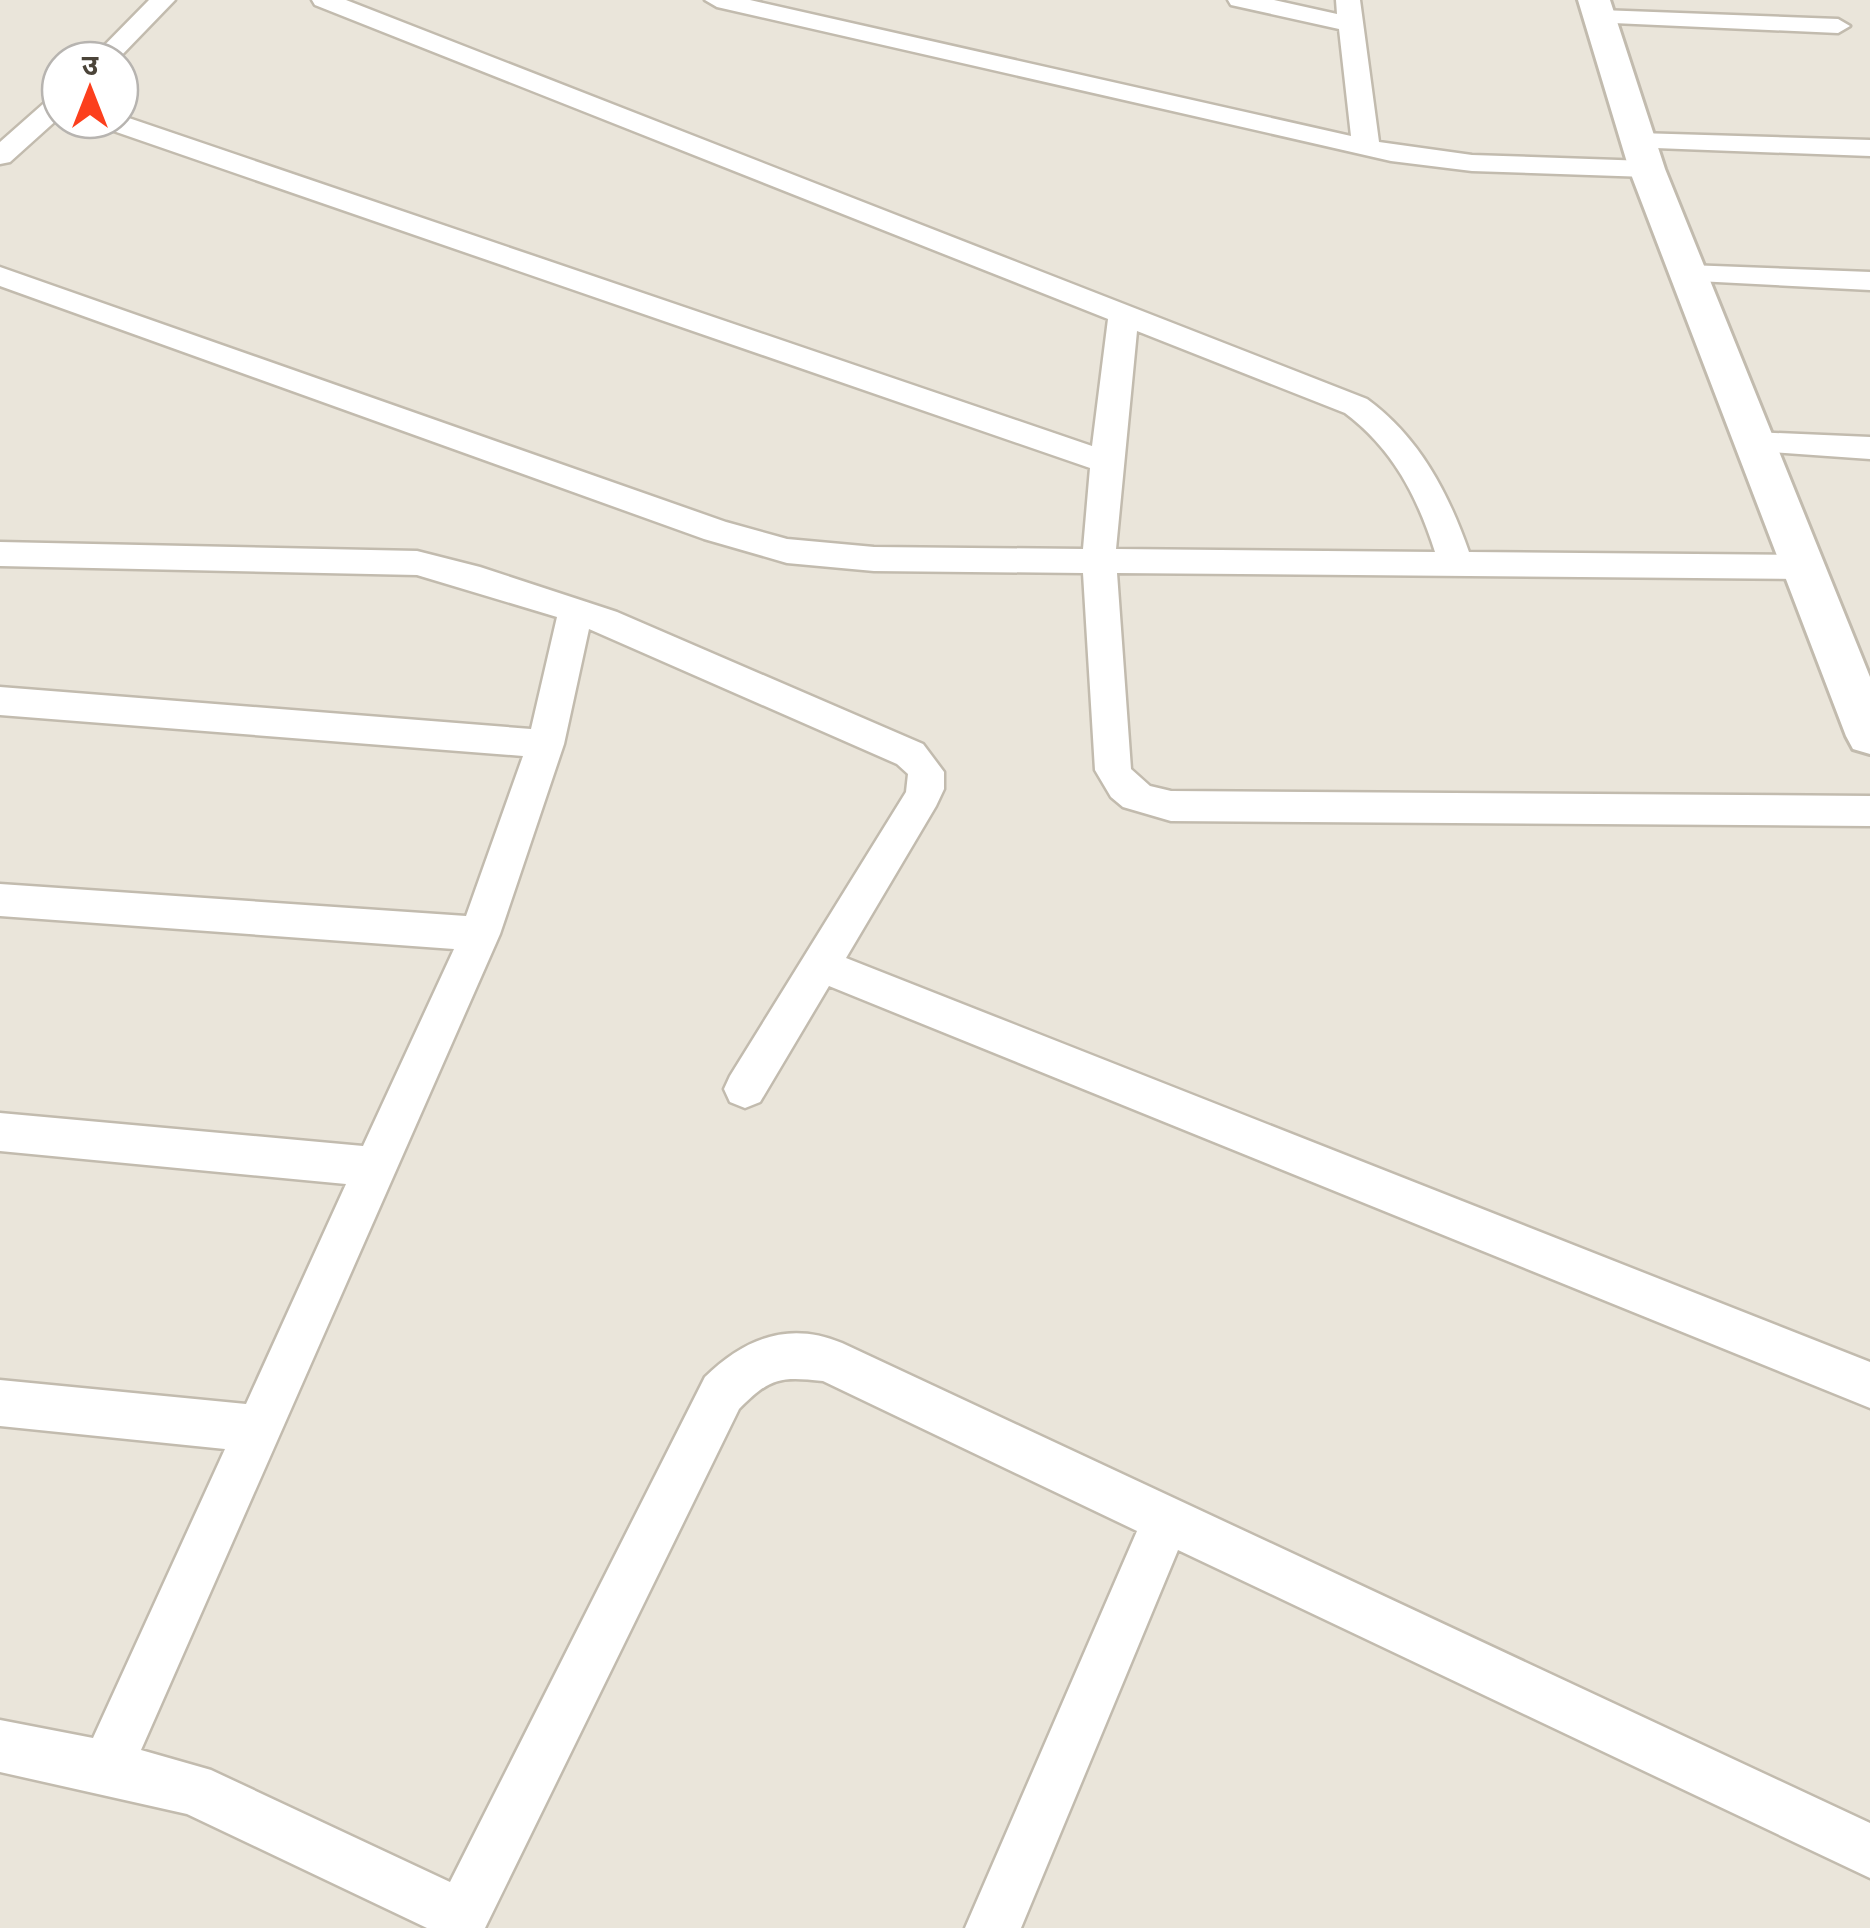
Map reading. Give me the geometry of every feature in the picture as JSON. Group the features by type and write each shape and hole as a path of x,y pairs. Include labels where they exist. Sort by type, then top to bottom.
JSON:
{"street":[{"path":"123,40 163,0"},
{"path":"324,0 1328,393 1380,422 1396,438 1431,495 1456,564"},
{"path":"717,0 1366,148 1472,163 1870,148"},
{"path":"1240,0 1350,12 1366,148"},
{"path":"1838,26 1597,8 1643,155 1870,736"},
{"path":"0,156 40,121"},
{"path":"140,131 1106,462"},
{"path":"1688,274 1870,281"},
{"path":"0,276 787,552 874,559 1803,567"},
{"path":"1124,312 1099,561 1114,770 1124,791 1144,802 1171,806 1870,811"},
{"path":"1753,443 1870,448"},
{"path":"0,554 417,563 476,576 576,610 910,754 924,764 929,780 923,796 744,1089"},
{"path":"106,1769 480,934 546,744 576,610"},
{"path":"0,701 546,744"},
{"path":"0,900 480,934"},
{"path":"820,965 1870,1386"},
{"path":"0,1132 376,1168"},
{"path":"0,1746 192,1789 459,1922 722,1393 753,1360 790,1354 826,1360 1870,1851"},
{"path":"0,1402 259,1430"},
{"path":"993,1928 1166,1520"}],"shaded area":[{"path":"0,0 1870,0 1870,1928 0,1928"}]}
